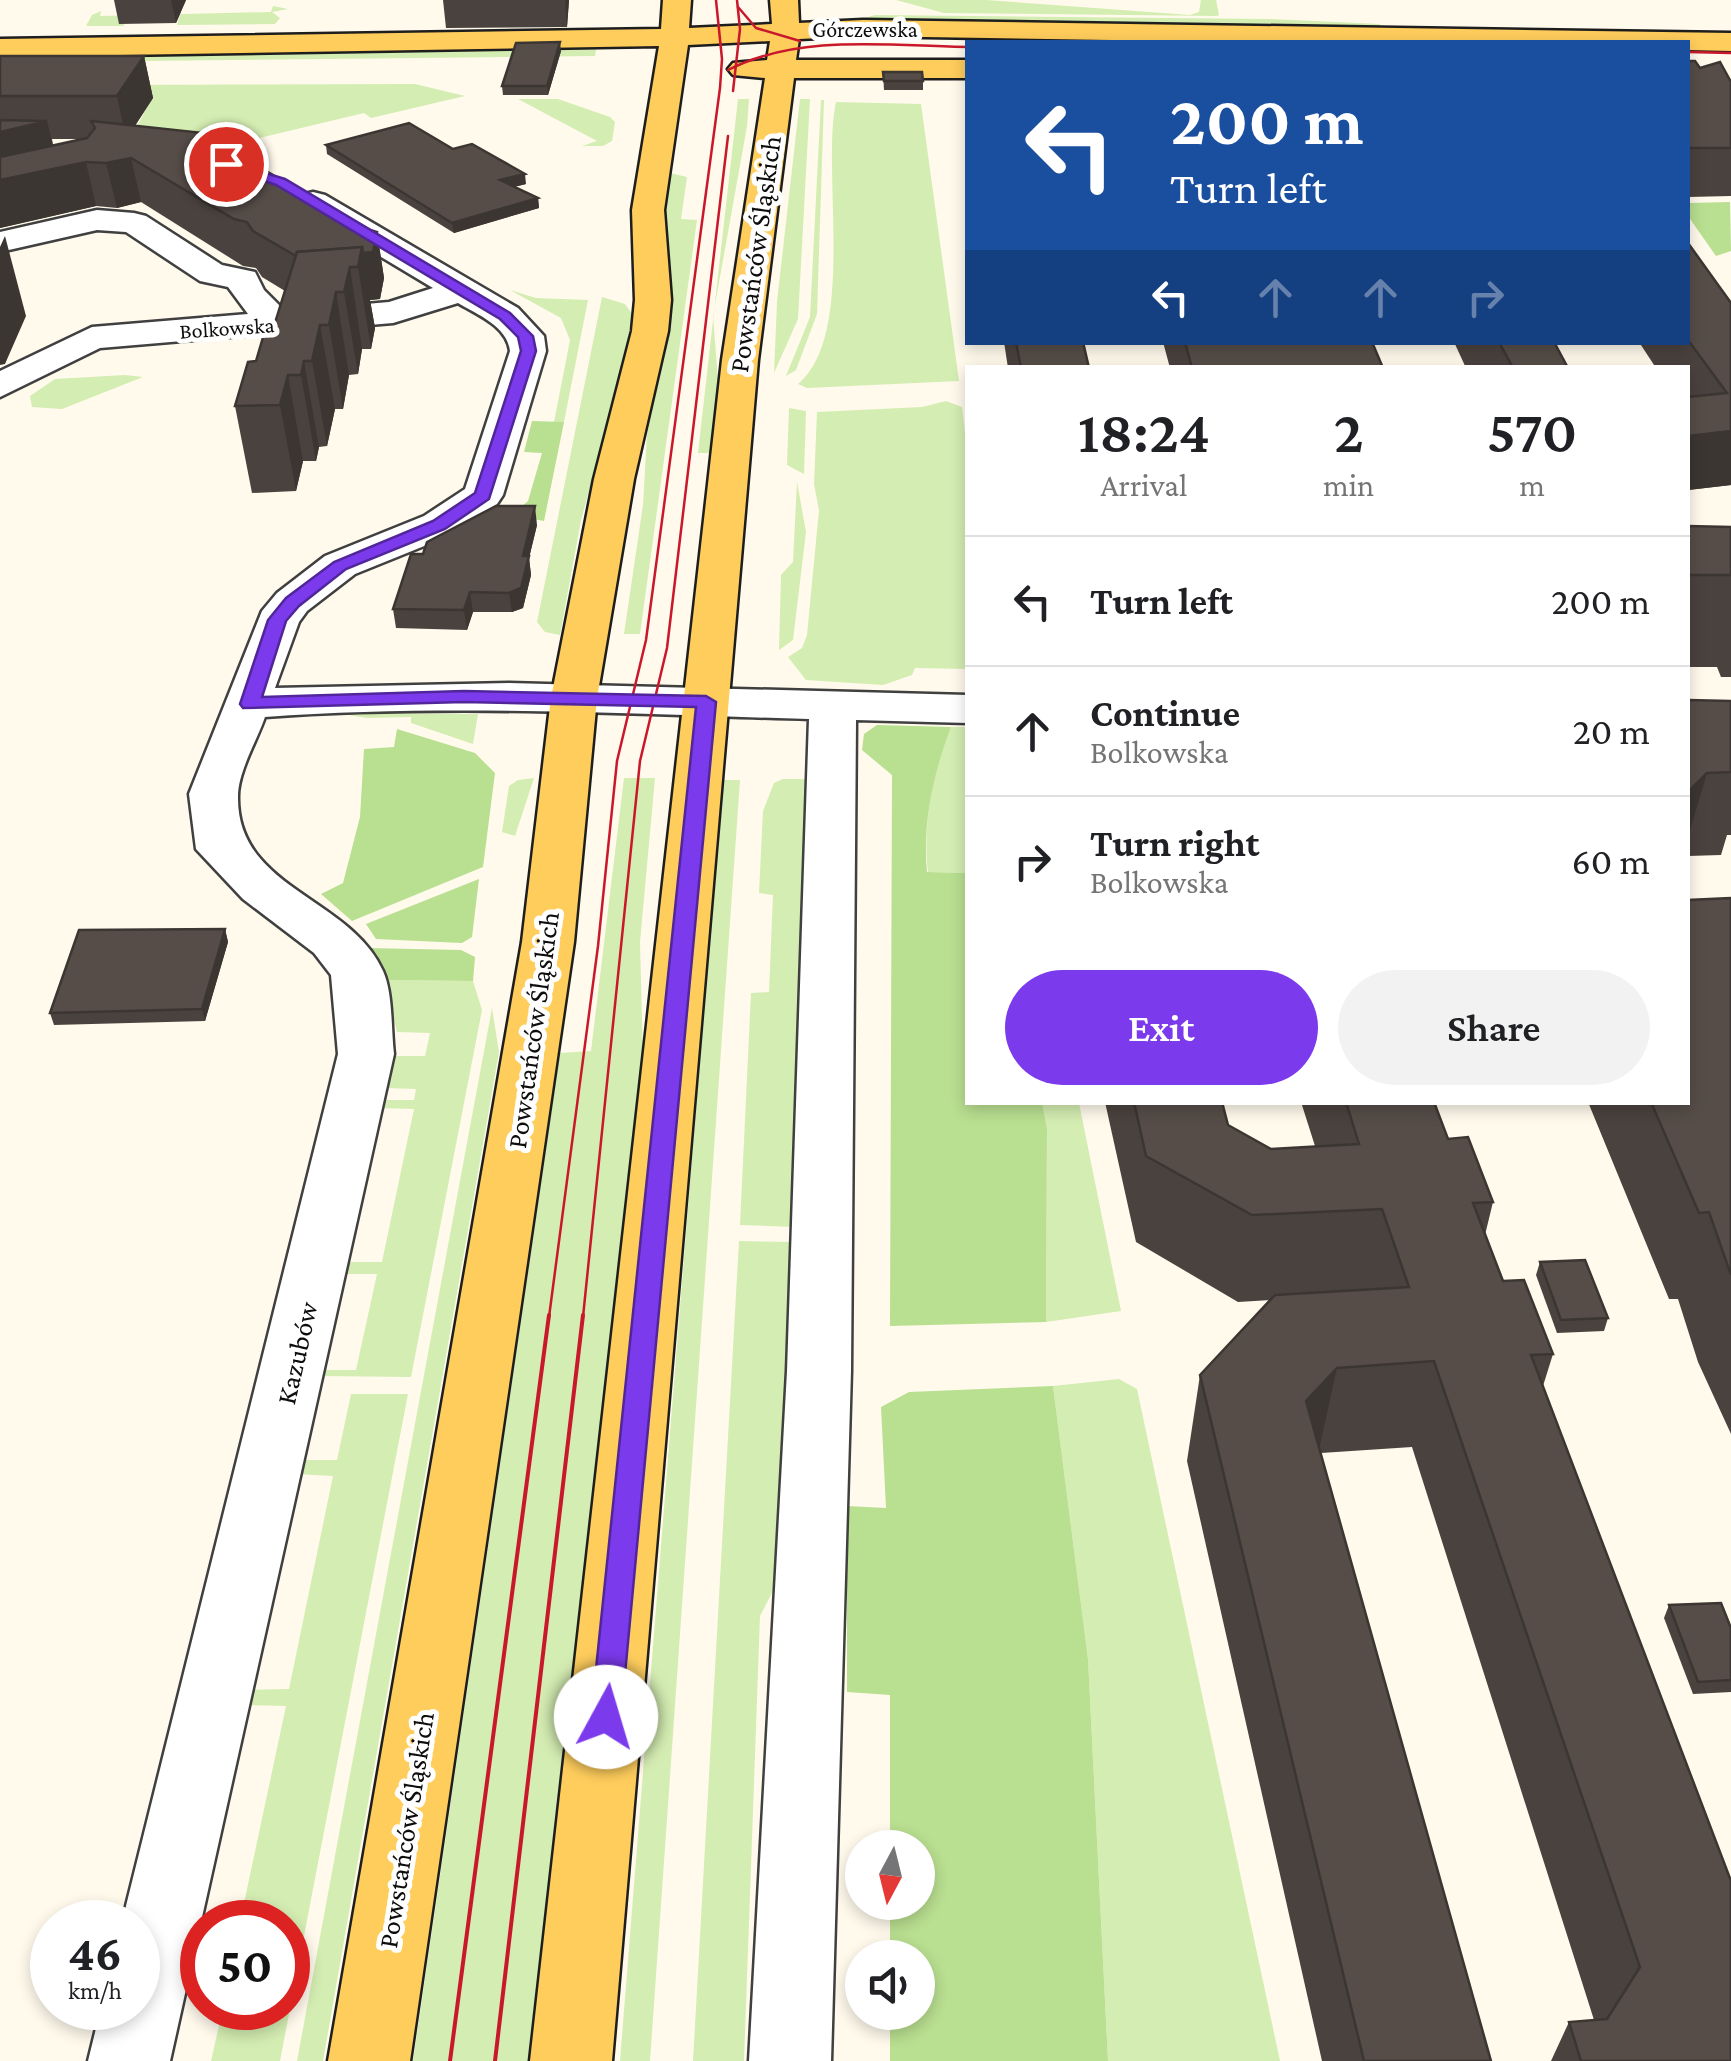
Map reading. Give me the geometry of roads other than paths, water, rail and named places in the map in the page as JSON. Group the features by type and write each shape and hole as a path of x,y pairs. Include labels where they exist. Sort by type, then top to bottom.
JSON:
{"main road":[{"name":"Powstańców Śląskich","path":"369,2061 548,942 574,698 614,479 650,331 653,300 648,210 672,67 677,0"},
{"name":"Powstańców Śląskich","path":"571,2061 740,360 782,50 784,0"},
{"name":"Górczewska","path":"0,68 714,68 782,50 1128,30 1630,40"},
{"name":"Górczewska","path":"0,48 676,36 965,69"},
{"name":"Górczewska","path":"1690,41 1731,42"}],"street":[{"path":"281,182 505,316 526,336 528,351 483,495 439,525 338,548 278,620 250,704 337,698 574,698 965,709"},
{"path":"0,242 97,220 134,223 212,274 243,278 247,293 278,324"},
{"name":"Bolkowska","path":"0,386 92,338 392,312 463,290"},
{"name":"Kazubów","path":"129,2061 366,1054 358,973 332,941 261,888 221,849 214,794 250,704"},
{"path":"790,2061 818,1371 833,706"}],"tram line":[{"path":"549,1317 598,946 617,761 646,640 720,88 722,59 716,0"},
{"path":"736,67 740,29 737,0"},
{"path":"738,7 756,28 800,41"},
{"path":"736,67 756,58 815,46 965,47"},
{"path":"1690,52 1731,53"},
{"path":"728,70 736,67"},
{"path":"733,91 736,67"},
{"path":"583,1317 640,761 667,648 728,136"},
{"path":"450,2061 549,1315"},
{"path":"495,2061 583,1315"}]}
